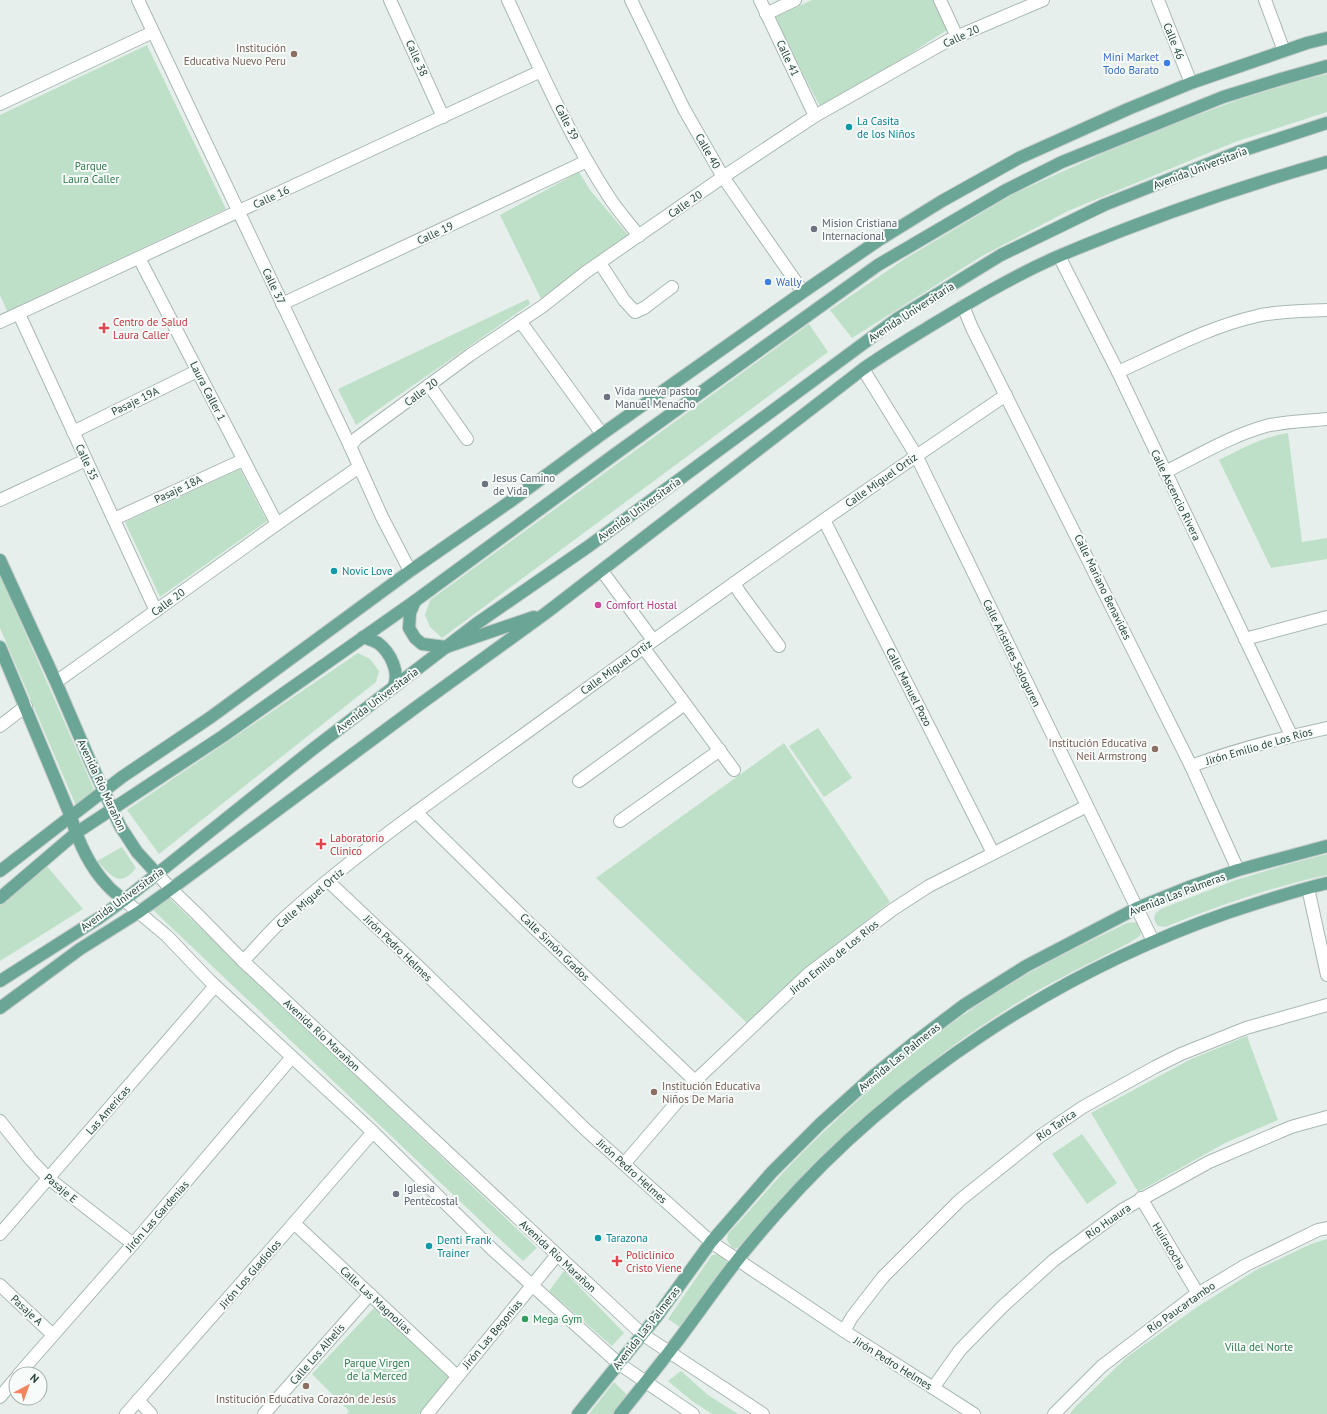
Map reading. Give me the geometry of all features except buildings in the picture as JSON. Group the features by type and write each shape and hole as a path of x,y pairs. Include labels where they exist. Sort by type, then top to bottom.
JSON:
{"main road":[{"path":"0,872 122,777 211,717 410,571 511,501 602,434 802,292 942,200 1019,158 1128,109 1191,83 1327,38"},
{"path":"0,898 76,833 223,736 415,601 618,452 878,265 1006,190 1062,162 1223,97 1327,66"},
{"name":"Avenida Universitaria","path":"0,980 99,918 124,900 313,748 476,624 589,546 898,318 1001,256 1104,205 1238,152 1327,123"},
{"name":"Avenida Universitaria","path":"1,1004 80,949 171,890 602,571 887,352 963,306 1059,256 1168,213 1327,162"},
{"name":"Avenida Río Marañon","path":"0,560 120,826 137,852 157,874"},
{"path":"415,601 410,613 409,628 415,638 422,644 446,648 546,613"},
{"path":"363,637 376,642 383,648 392,661 395,669 396,683 393,688"},
{"path":"0,647 26,706 71,817 76,833 94,868 108,886 124,900"},
{"path":"211,717 223,736"},
{"name":"Avenida Las Palmeras","path":"578,1414 642,1334 711,1242 772,1172 820,1124 872,1077 915,1042 964,1005 1026,966 1137,908 1189,887 1238,870 1327,846"},
{"path":"620,1414 669,1352 736,1260 778,1211 822,1165 870,1121 919,1080 971,1043 1025,1008 1088,972 1153,942 1233,911 1308,888 1327,884"}],"street":[{"name":"Calle 37","path":"138,0 350,446 382,517 410,571"},
{"name":"Calle 38","path":"390,0 443,117"},
{"name":"Calle 39","path":"508,0 541,71 587,161 610,198 639,236"},
{"name":"Calle 40","path":"631,0 684,109 723,177 802,292"},
{"name":"Calle 41","path":"760,0 815,116"},
{"path":"766,14 795,0"},
{"path":"940,0 958,37"},
{"name":"Calle 20","path":"350,446 357,438 429,385 470,355 543,306 600,262 723,177 815,116 942,44 1043,0"},
{"name":"Calle 46","path":"1158,0 1191,83"},
{"path":"1265,0 1284,51"},
{"path":"0,104 154,32"},
{"name":"Calle 16","path":"2,317 19,314 541,71"},
{"name":"Calle 19","path":"282,304 587,161"},
{"name":"Calle Ascencio Rivera","path":"1059,256 1118,372 1291,735"},
{"name":"Laura Caller 1","path":"139,258 277,524"},
{"path":"600,262 624,300 635,312 644,308 672,287"},
{"name":"Calle Mariano Benavides","path":"963,306 1191,766 1238,870"},
{"path":"1118,372 1213,329 1235,322 1259,316 1327,310"},
{"name":"Calle 35","path":"19,314 156,611"},
{"path":"520,321 602,434"},
{"name":"Calle Arístides Sologuren","path":"864,369 916,455 1153,942"},
{"name":"Pasaje 19A","path":"73,432 197,371"},
{"path":"429,385 467,439"},
{"name":"Calle Miguel Ortiz","path":"243,961 289,914 328,881 416,812 643,647 916,455 1006,395"},
{"path":"1165,472 1247,432 1287,422 1327,419"},
{"path":"0,500 86,460"},
{"name":"Pasaje 18A","path":"114,519 243,460"},
{"name":"Calle 20","path":"56,682 277,524 359,468"},
{"name":"Calle Manuel Pozo","path":"824,520 993,853"},
{"path":"602,571 653,640"},
{"path":"734,583 740,594 779,646"},
{"path":"1245,639 1327,617"},
{"path":"643,647 734,770"},
{"path":"579,781 685,704"},
{"path":"0,726 26,706"},
{"name":"Jirón Emilio de Los Ríos","path":"1191,766 1218,756 1291,735 1327,728"},
{"path":"620,822 720,750"},
{"name":"Jirón Emilio de Los Ríos","path":"624,1164 695,1081 808,974 892,910 929,886 1087,806"},
{"name":"Calle Simón Grados","path":"416,812 534,928 695,1081"},
{"name":"Avenida Río Marañon","path":"157,874 171,890 243,961 642,1334 763,1414"},
{"name":"Jirón Pedro Helmes","path":"328,881 419,967 585,1129 711,1242 844,1331 974,1414"},
{"path":"1308,888 1327,975"},
{"path":"124,900 167,936 215,986 373,1132 492,1249 532,1286 618,1363 693,1414"},
{"name":"Las Americas","path":"0,1234 215,986"},
{"name":"Río Tarica","path":"844,1331 852,1317 883,1278 960,1200 1039,1137 1083,1107 1181,1054 1246,1028 1327,1005"},
{"name":"Jirón Las Gardenias","path":"26,1366 133,1244 292,1057"},
{"name":"Río Huaura","path":"933,1388 960,1350 1002,1307 1054,1260 1122,1210 1141,1198 1209,1162 1291,1127 1327,1117"},
{"name":"Pasaje E","path":"0,1121 31,1160 48,1178 133,1244"},
{"name":"Jirón Los Gladiolos","path":"126,1414 373,1132"},
{"name":"Huiracocha","path":"1141,1198 1198,1294"},
{"name":"Calle Las Magnolias","path":"294,1223 457,1376"},
{"name":"Río Paucartambo","path":"1054,1414 1102,1366 1198,1294 1246,1264 1318,1230 1327,1228"},
{"name":"Jirón Las Begonias","path":"427,1414 557,1255"},
{"name":"Pasaje A","path":"0,1285 53,1335"},
{"name":"Calle Los Alhelis","path":"264,1414 370,1294"},
{"path":"0,1396 8,1387"},
{"path":"138,1400 151,1414"}],"green space":[{"path":"812,0 933,0 947,30 888,68 820,106 773,18"},
{"name":"Parque Laura Caller","path":"147,45 226,209 7,311 0,295 0,115"},
{"path":"1327,74 1327,112 1235,142 1068,211 982,256 852,338 830,310 903,260 1013,194 1099,155 1184,120 1238,100"},
{"path":"579,172 590,190 628,235 542,301 500,215"},
{"path":"528,299 530,304 356,425 338,389"},
{"path":"809,324 828,352 442,638 430,627 425,615 430,600"},
{"path":"1288,433 1302,542 1327,538 1327,559 1271,568 1219,460 1261,440"},
{"path":"240,469 267,521 160,597 125,522"},
{"path":"0,575 99,801 80,815 0,628"},
{"path":"358,653 370,659 379,671 376,682 159,854 127,810"},
{"path":"818,728 852,778 824,797 789,746"},
{"path":"784,743 890,902 799,976 748,1024 596,878"},
{"path":"122,847 136,868 125,878 120,879 111,875 97,861"},
{"path":"1327,854 1327,875 1286,885 1245,898 1165,927 1158,926 1155,921 1154,916 1163,908 1233,881"},
{"path":"46,865 83,909 0,961 0,906"},
{"path":"166,895 537,1248 523,1261 151,908"},
{"path":"1137,922 1142,929 1140,936 1009,1008 936,1058 901,1086 850,1130 834,1146 742,1247 733,1249 727,1240 728,1234 784,1172 848,1109 920,1047 996,993 1028,974 1060,956 1127,923"},
{"path":"1247,1036 1278,1120 1225,1143 1138,1192 1091,1113 1189,1060"},
{"path":"1082,1134 1117,1183 1087,1204 1052,1154"},
{"name":"Villa del Norte","path":"1327,1239 1327,1414 1070,1414 1075,1407 1127,1357 1197,1307 1256,1270 1311,1244"},
{"path":"718,1254 725,1258 727,1263 725,1268 680,1327 668,1319 712,1255"},
{"path":"564,1271 624,1333 612,1346 549,1291"},
{"name":"Parque Virgen de la Merced","path":"375,1307 450,1377 419,1414 347,1414 349,1411 312,1374"},
{"path":"681,1371 708,1395 738,1414 712,1414 692,1401 668,1381"},
{"path":"614,1382 630,1398 617,1414 589,1414"}],"place":[{"name":"Institución Educativa Nuevo Peru","path":"294,54"},
{"name":"Mini Market Todo Barato","path":"1167,63"},
{"name":"La Casita de los Niños","path":"849,127"},
{"name":"Mision Cristiana Internacíonal","path":"814,229"},
{"name":"Wally","path":"768,282"},
{"name":"Centro de Salud Laura Caller","path":"104,328"},
{"name":"Vida nueva pastor Manuel Menacho","path":"607,397"},
{"name":"Jesus Camino de Vida","path":"485,484"},
{"name":"Novic Love","path":"334,571"},
{"name":"Comfort Hostal","path":"598,605"},
{"name":"Institución Educativa Neil Armstrong","path":"1155,749"},
{"name":"Laboratorio Clinico","path":"321,844"},
{"name":"Institución Educativa Niños De Maria","path":"654,1092"},
{"name":"Iglesia Pentecostal","path":"396,1194"},
{"name":"Tarazona","path":"598,1238"},
{"name":"Denti Frank Trainer","path":"429,1246"},
{"name":"Policlínico Cristo Viene","path":"617,1261"},
{"name":"Mega Gym","path":"525,1319"},
{"name":"Institución Educativa Corazón de Jesús","path":"306,1386"}]}
